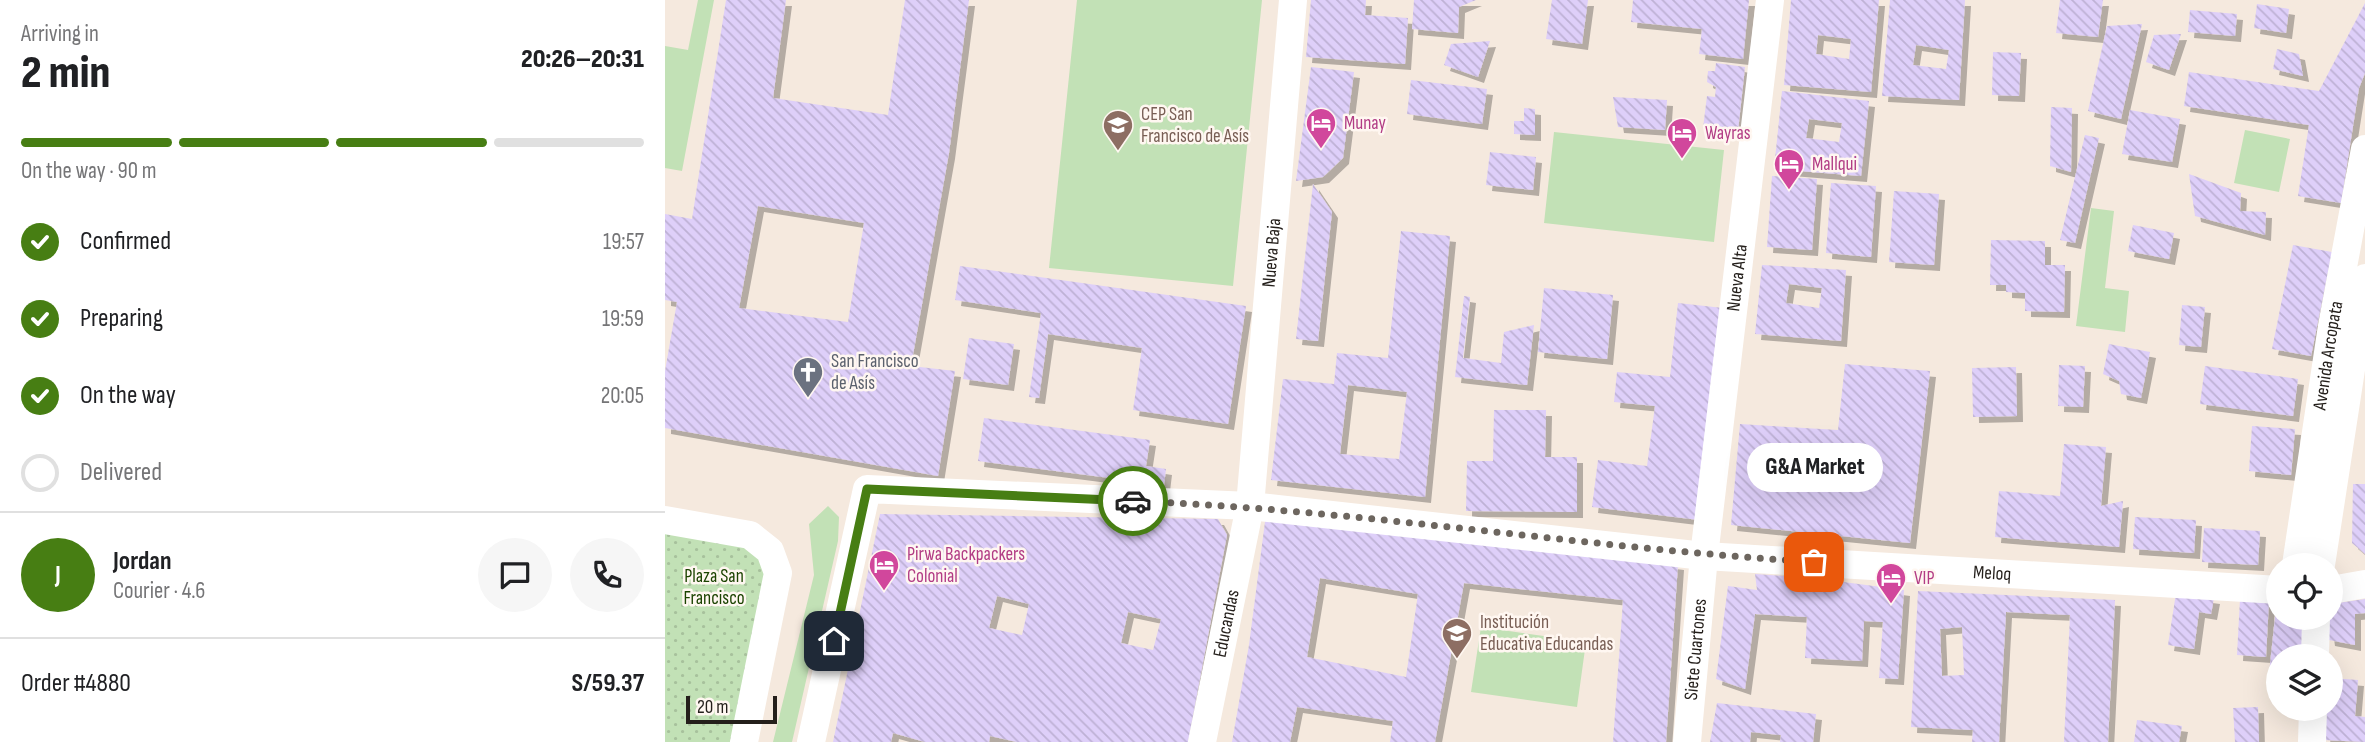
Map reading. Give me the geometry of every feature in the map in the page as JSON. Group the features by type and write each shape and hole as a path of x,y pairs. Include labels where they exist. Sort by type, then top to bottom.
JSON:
{"street":[{"name":"Nueva Baja","path":"1250,506 1293,0"},
{"name":"Nueva Alta","path":"1704,556 1770,0"},
{"name":"Avenida Arcopata","path":"2298,553 2337,300 2365,149"},
{"name":"Avenida Arcopata","path":"2323,553 2365,278"},
{"name":"Meloq","path":"811,742 867,489 1250,506 1704,556 2266,589"},
{"name":"Educandas","path":"1202,742 1250,506"},
{"path":"665,520 750,535 770,551 778,573 744,742"},
{"name":"Siete Cuartones","path":"1688,742 1704,556"},
{"path":"2343,588 2365,584"},
{"path":"2312,742 2313,721"}],"green space":[{"path":"698,0 714,0 682,171 665,168 665,46 688,50"},
{"path":"1077,0 1262,0 1233,286 1049,268"},
{"path":"2245,130 2290,139 2279,192 2234,183"},
{"path":"1554,132 1724,150 1714,242 1544,223"},
{"path":"2091,208 2114,211 2105,288 2129,291 2125,332 2076,326"},
{"path":"828,506 839,517 838,541 792,742 773,742 814,575 809,524"},
{"name":"Plaza San Francisco","path":"665,528 772,545 736,742 665,742"},
{"path":"1481,627 1586,642 1577,707 1471,692"}],"building":[{"path":"726,0 786,0 773,98 888,115 905,0 969,0 949,153 911,366 955,371 938,476 665,428 665,371 677,302 665,300 665,214 692,219","holes":["758,206 864,223 848,322 739,308"]},
{"path":"1311,0 1366,0 1365,15 1408,18 1405,64 1306,57"},
{"path":"1414,0 1476,0 1459,7 1458,33 1412,29"},
{"path":"1552,0 1588,0 1582,44 1546,39"},
{"path":"1633,0 1749,0 1743,59 1699,54 1702,29 1631,22"},
{"path":"1791,0 1879,0 1871,92 1784,85","holes":["1818,35 1851,39 1849,59 1816,54"]},
{"path":"1890,0 1965,0 1959,100 1882,96","holes":["1916,45 1949,50 1946,69 1913,65"]},
{"path":"2060,0 2103,0 2098,37 2056,33"},
{"path":"2365,3 2365,73 2359,88 2341,203 2298,196 2309,125 2184,106 2189,72 2319,91"},
{"path":"2257,4 2289,9 2286,33 2254,28"},
{"path":"2190,10 2237,14 2235,36 2188,32"},
{"path":"2142,24 2121,119 2088,111 2107,26"},
{"path":"2181,34 2169,70 2146,62 2154,35"},
{"path":"1490,41 1478,77 1444,65 1451,44"},
{"path":"2277,49 2299,54 2303,76 2273,69"},
{"path":"1993,52 2021,53 2019,96 1992,95"},
{"path":"1716,63 1745,67 1738,131 1703,128 1707,96 1715,97 1716,87 1707,82 1708,71 1715,71"},
{"path":"1311,67 1354,72 1343,158 1323,177 1296,181"},
{"path":"1411,80 1487,89 1482,124 1407,114"},
{"path":"1782,91 1869,101 1861,176 1774,169","holes":["1809,119 1842,123 1839,142 1806,138"]},
{"path":"1613,97 1667,100 1665,130 1618,127"},
{"path":"2051,107 2072,108 2071,172 2050,166"},
{"path":"1524,108 1535,109 1535,135 1514,134 1514,121 1524,121"},
{"path":"2130,110 2180,119 2172,162 2122,154"},
{"path":"2085,135 2099,138 2075,243 2060,240"},
{"path":"1490,152 1536,157 1533,190 1486,185"},
{"path":"2189,174 2241,193 2240,211 2266,212 2265,235 2195,216"},
{"path":"1772,176 1817,179 1812,250 1767,247"},
{"path":"1831,183 1876,186 1871,257 1826,253"},
{"path":"1313,184 1332,212 1318,341 1296,339"},
{"path":"1894,191 1939,194 1934,265 1889,262"},
{"path":"2133,225 2174,233 2169,259 2128,251"},
{"path":"1401,231 1450,236 1425,497 1271,480 1283,379 1334,384 1337,353 1388,358","holes":["1348,385 1407,392 1399,459 1340,454"]},
{"path":"1991,240 2045,241 2045,265 2065,265 2064,312 2025,311 2025,293 2006,292 2006,285 1990,285"},
{"path":"2293,245 2332,252 2311,356 2272,349"},
{"path":"1762,265 1846,270 1841,341 1755,334","holes":["1789,284 1822,288 1819,308 1786,303"]},
{"path":"960,266 1246,306 1228,424 1133,410 1142,348 1048,334 1039,398 1029,397 1041,313 955,300"},
{"path":"1544,288 1613,295 1607,359 1538,352"},
{"path":"1464,296 1470,297 1463,358 1501,363 1504,332 1534,325 1527,385 1455,377"},
{"path":"1678,303 1723,308 1699,520 1592,507 1598,460 1647,466 1655,406 1614,402 1617,372 1670,377"},
{"path":"2182,305 2205,307 2201,347 2179,345"},
{"path":"969,338 1014,344 1008,385 963,379"},
{"path":"2109,344 2150,352 2141,398 2121,394 2119,381 2103,374"},
{"path":"1845,364 1930,371 1910,543 1731,525 1740,424 1838,430","holes":["1776,450 1796,452 1793,485 1774,484"]},
{"path":"2059,365 2085,366 2083,407 2058,406"},
{"path":"2205,366 2298,379 2293,416 2200,404"},
{"path":"2016,367 2017,416 1973,417 1972,368"},
{"path":"1494,410 1546,410 1545,457 1577,457 1577,512 1466,511 1467,461 1493,461"},
{"path":"984,418 1150,440 1146,466 1166,469 1164,485 978,461"},
{"path":"2252,426 2295,429 2291,475 2249,471"},
{"path":"2064,444 2106,447 2101,506 2123,501 2119,547 1995,537 1999,491 2060,496"},
{"path":"2353,484 2365,484 2365,554 2352,543"},
{"path":"880,514 1218,519 1227,535 1188,742 1017,742 990,736 989,742 925,742 893,733 891,742 833,742","holes":["997,596 1029,604 1022,635 989,628","1128,612 1161,619 1153,650 1121,643"]},
{"path":"1266,514 1678,564 1666,742 1613,742 1623,600 1464,583 1435,742 1390,742 1393,721 1297,707 1290,742 1232,742 1249,645","holes":["1320,578 1418,594 1406,677 1307,657"]},
{"path":"2135,517 2196,520 2194,553 2133,549"},
{"path":"2204,528 2260,531 2258,565 2202,562"},
{"path":"1755,574 1813,578 1904,590 1898,679 1879,678 1883,622 1864,621 1862,661 1805,658 1807,617 1755,614 1745,689 1716,679 1728,586 1757,590"},
{"path":"1918,591 2115,600 2108,742 2064,742 2070,615 2006,612 1999,742 1972,742 1973,730 1911,727","holes":["1962,627 1964,675 1942,676 1940,629"]},
{"path":"2176,593 2214,598 2211,614 2199,612 2194,649 2168,645"},
{"path":"2240,599 2266,601 2266,657 2237,655"},
{"path":"2365,599 2365,613 2355,614 2355,645 2329,640 2328,630 2343,630 2343,602"},
{"path":"2274,630 2306,630 2304,644 2272,644"},
{"path":"2343,679 2358,680 2355,716 2365,717 2365,742 2324,740 2325,721 2343,721"},
{"path":"1717,703 1816,714 1813,742 1780,742 1781,735 1751,732 1750,742 1710,742"},
{"path":"2258,707 2259,742 2235,742 2233,708"},
{"path":"2137,720 2182,726 2179,742 2134,742"}],"way so far":[{"path":"1133,501 1250,506 1704,556 1814,562"}],"place":[{"name":"Munay","path":"1321,150"},
{"name":"CEP San Francisco de Asís","path":"1118,152"},
{"name":"Wayras","path":"1682,160"},
{"name":"Mallqui","path":"1789,191"},
{"name":"San Francisco de Asís","path":"808,399"},
{"name":"G&A Market","path":"1814,562"},
{"name":"Pirwa Backpackers Colonial","path":"884,592"},
{"name":"VIP","path":"1891,605"},
{"name":"Institución Educativa Educandas","path":"1457,660"}],"route":[{"path":"834,641 867,489 1133,501"}]}
